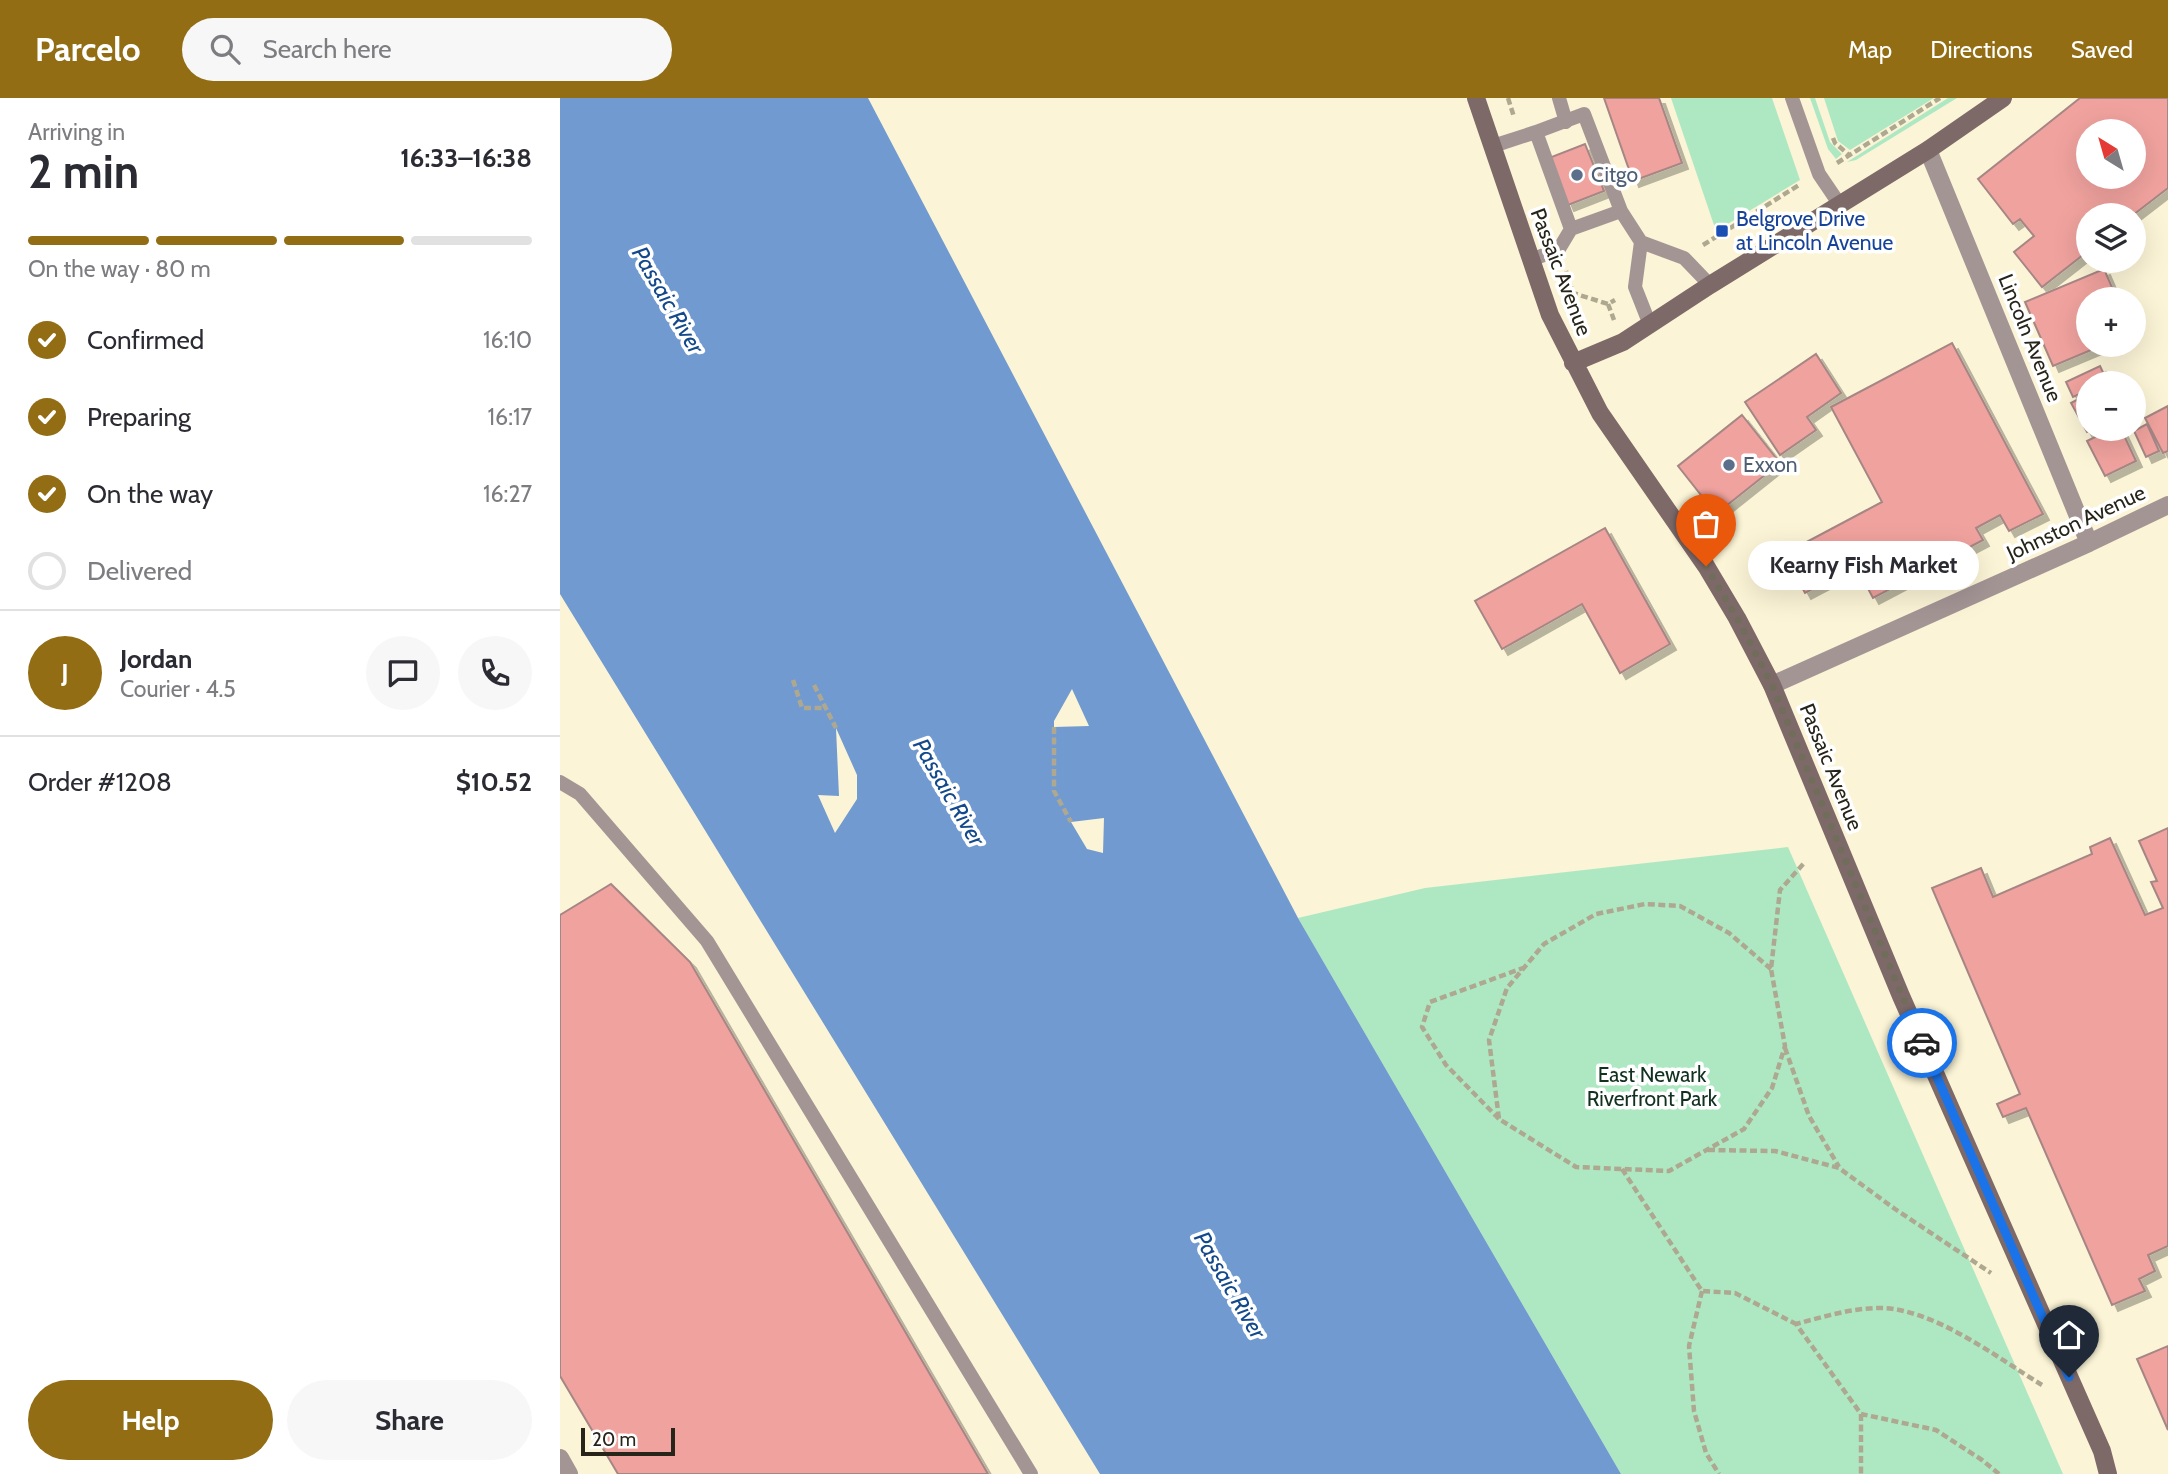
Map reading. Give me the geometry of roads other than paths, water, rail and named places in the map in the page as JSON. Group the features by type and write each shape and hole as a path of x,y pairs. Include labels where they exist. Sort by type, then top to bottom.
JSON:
{"main road":[{"name":"Passaic Avenue","path":"1476,98 1550,315 1573,363 1600,413 1706,566 1772,685 1901,996 2102,1451 2108,1474"},
{"path":"1573,363 1623,342 1928,150 2003,98"}],"street":[{"name":"Lincoln Avenue","path":"1928,150 2089,543"},
{"name":"Johnston Avenue","path":"1772,685 2168,505"},
{"path":"560,1458 569,1474"}],"lane":[{"path":"1559,98 1566,122"},
{"path":"1792,98 1819,174 1840,205"},
{"path":"1493,146 1584,114 1621,211 1641,242 1684,258 1710,285"},
{"path":"1536,132 1571,229"},
{"path":"1531,260 1559,249 1571,229 1621,211"},
{"path":"1641,242 1635,288 1650,325"},
{"path":"560,782 580,794 707,942 1031,1474"}],"water":[{"name":"Passaic River","path":"560,98 868,98 1298,918 1621,1474 1100,1474 560,594"}],"place":[{"name":"Citgo","path":"1577,175"},
{"name":"Belgrove Drive at Lincoln Avenue","path":"1722,231"},
{"name":"Exxon","path":"1729,465"},
{"name":"Kearny Fish Market","path":"1706,566"}],"park label":[{"name":"East Newark Riverfront Park","path":"1652,1087"}]}
